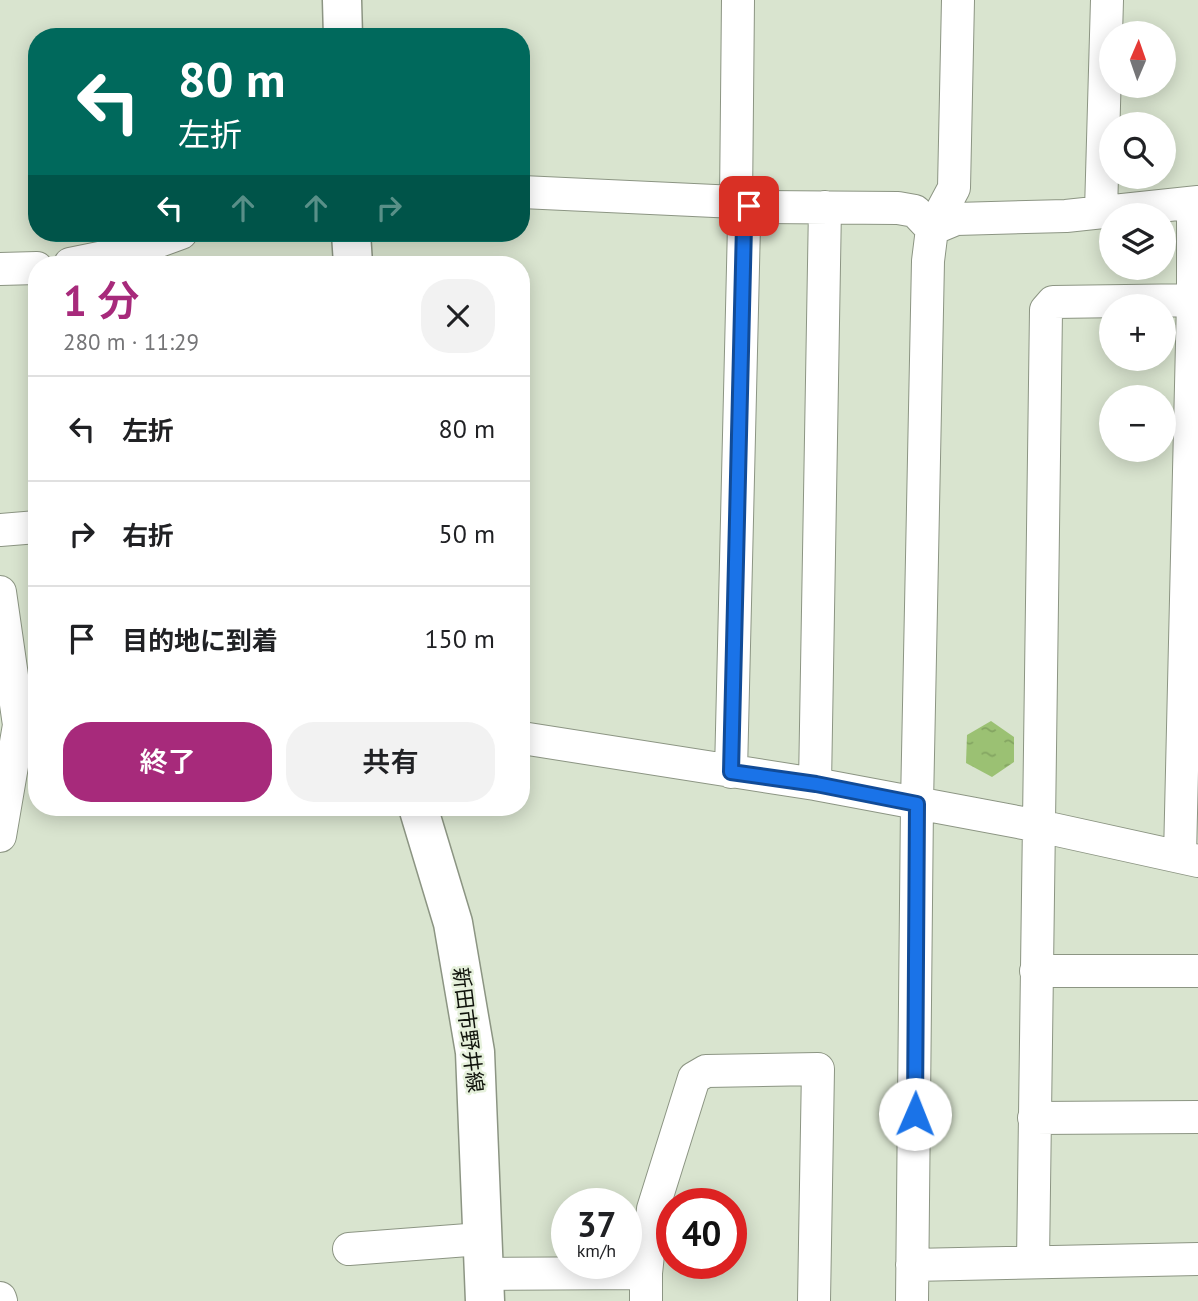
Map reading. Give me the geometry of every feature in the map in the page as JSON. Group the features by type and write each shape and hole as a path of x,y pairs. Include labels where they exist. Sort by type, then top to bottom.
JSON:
{"main road":[{"path":"342,0 343,28"},
{"name":"新田市野井線","path":"421,816 453,923 475,1052 484,1271"}],"street":[{"path":"731,772 744,225 738,0"},
{"path":"912,1301 917,804 928,261 933,229 954,188 957,0"},
{"path":"1101,203 1107,0"},
{"path":"530,192 743,204 898,208 915,211 933,229"},
{"path":"530,739 816,784 1039,826 1189,858 1195,202 1176,204"},
{"path":"816,784 825,207"},
{"path":"933,229 956,219 1066,216 1099,211"},
{"path":"107,256 156,242"},
{"path":"0,270 28,268"},
{"path":"1033,1261 1046,310 1053,302 1195,300"},
{"path":"0,530 28,528"},
{"path":"0,592 19,725 0,836"},
{"path":"1036,971 1198,971"},
{"path":"349,1249 484,1271 646,1287 653,1209 694,1078 706,1070 818,1069 814,1301"},
{"path":"1034,1118 1198,1117"},
{"path":"912,1265 1198,1259"}],"water":[{"path":"991,721 1014,737 1014,762 992,777 966,763 967,735"}],"route":[{"path":"749,206 744,225 731,772 816,784 917,804 915,1114"}]}
